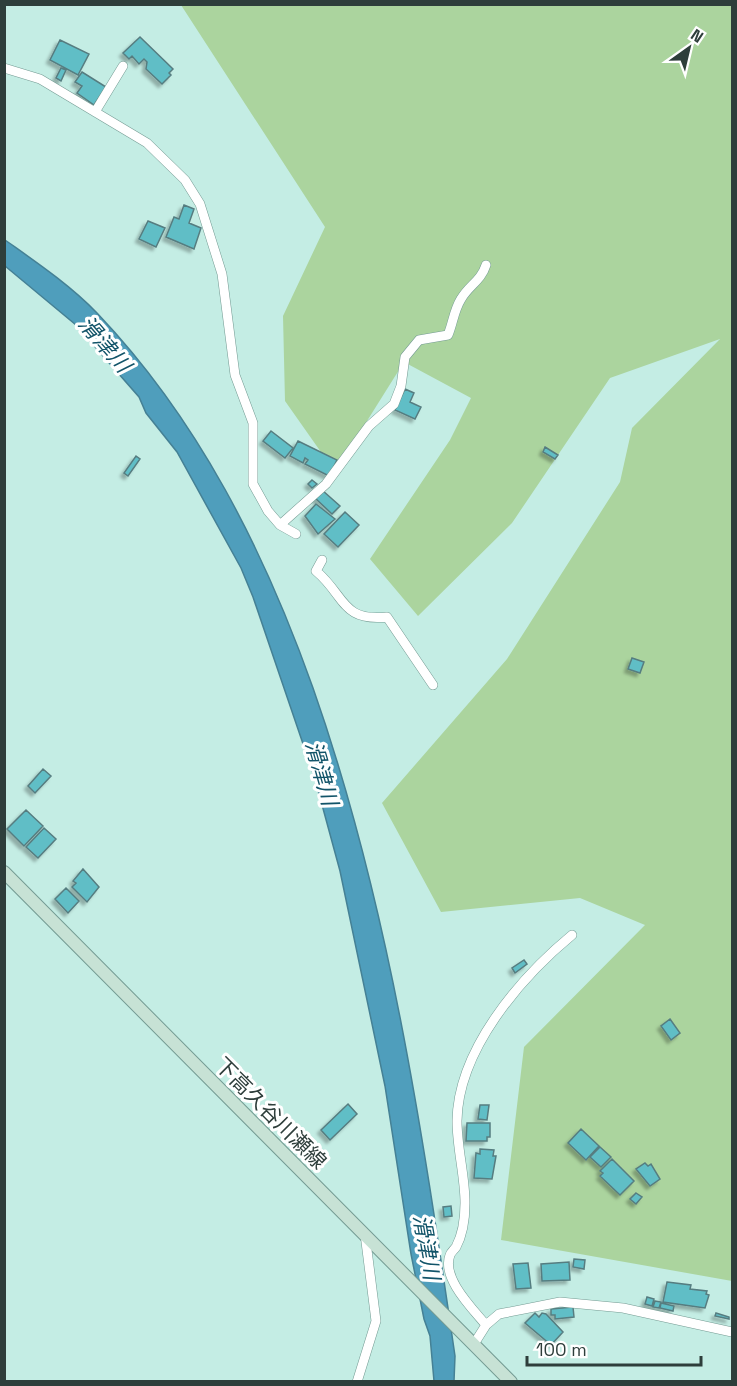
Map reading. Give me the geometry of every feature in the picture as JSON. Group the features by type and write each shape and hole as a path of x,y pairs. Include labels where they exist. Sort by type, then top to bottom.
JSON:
{"main road":[{"name":"下高久谷川瀬線","path":"4,872 511,1382"}],"street":[{"path":"95,112 123,66"},
{"path":"4,68 40,79 147,143 185,180 200,204 222,274 235,375 253,423 253,484 268,511 280,525 296,534"},
{"path":"280,525 326,484 369,426 388,411 401,386 405,357 419,340 448,335 462,296 483,276 486,265"},
{"path":"322,560 316,571 347,608 364,617 387,616 433,685"},
{"path":"486,1325 457,1290 452,1279 449,1256 462,1230 465,1213 457,1120 460,1096 464,1078 494,1018 532,970 572,935"},
{"path":"361,1380 376,1321 365,1234"},
{"path":"471,1341 499,1314 560,1302 623,1308 732,1332"}],"green space":[{"path":"181,5 732,5 732,1281 501,1240 524,1047 645,925 580,898 441,912 382,803 507,659 620,482 632,428 720,339 610,378 512,523 418,616 370,559 450,440 471,398 404,362 335,472 285,401 283,316 325,227"}],"water":[{"name":"滑津川","path":"5,240 87,303 133,354 166,397 225,488 273,586 294,637 340,769 383,934 430,1186 455,1356 454,1381 434,1381 430,1336 424,1319 411,1254 385,1086 340,871 315,779 253,597 241,568 177,452 146,413 139,397 76,325 5,266"}],"building":[{"path":"140,37 173,69 169,73 171,75 162,84 146,69 147,62 144,59 139,64 132,56 129,59 123,53"},
{"path":"60,40 89,54 78,75 50,60"},
{"path":"61,68 66,70 61,81 56,78"},
{"path":"82,72 106,87 94,105 77,93 82,86 75,82"},
{"path":"184,205 194,209 189,223 201,228 194,249 166,237 174,217 179,219"},
{"path":"148,221 165,228 156,247 139,239"},
{"path":"405,389 414,393 410,402 421,407 415,419 395,410"},
{"path":"271,431 293,448 285,458 263,441"},
{"path":"298,441 337,460 329,476 305,464 308,460 305,458 303,463 290,456"},
{"path":"545,447 558,455 555,459 543,452"},
{"path":"136,456 140,459 128,476 124,473"},
{"path":"312,480 317,484 312,488 308,484"},
{"path":"322,490 340,506 332,514 315,498"},
{"path":"316,504 335,519 318,534 305,516"},
{"path":"345,512 359,525 338,547 324,534"},
{"path":"632,658 644,662 640,673 628,669"},
{"path":"43,769 51,776 35,793 28,786"},
{"path":"26,810 43,826 24,846 7,829"},
{"path":"44,828 56,839 38,858 26,847"},
{"path":"83,869 99,887 87,902 72,887 76,883 73,881"},
{"path":"66,888 79,901 68,913 55,899"},
{"path":"524,960 527,964 515,973 512,968"},
{"path":"670,1019 680,1033 671,1040 661,1026"},
{"path":"348,1104 357,1114 330,1140 321,1130"},
{"path":"480,1105 489,1105 487,1120 478,1119"},
{"path":"467,1123 490,1123 490,1137 487,1137 487,1141 466,1141"},
{"path":"581,1129 599,1146 586,1160 568,1143"},
{"path":"600,1147 611,1157 601,1167 590,1157"},
{"path":"480,1149 494,1150 493,1156 496,1156 492,1179 474,1178 476,1153 480,1154"},
{"path":"612,1159 634,1181 620,1195 600,1176 603,1173 600,1171"},
{"path":"645,1163 648,1166 651,1164 660,1179 650,1186 636,1169"},
{"path":"636,1193 642,1197 636,1204 630,1199"},
{"path":"451,1206 452,1216 444,1217 443,1207"},
{"path":"574,1259 585,1260 584,1269 573,1267"},
{"path":"569,1262 570,1280 542,1281 541,1264"},
{"path":"528,1263 531,1288 516,1289 513,1264"},
{"path":"667,1282 691,1285 690,1289 707,1291 706,1294 709,1295 705,1308 663,1302"},
{"path":"647,1297 654,1299 652,1306 645,1304"},
{"path":"655,1301 661,1302 659,1308 653,1307"},
{"path":"661,1303 674,1306 673,1311 660,1308"},
{"path":"573,1307 574,1317 555,1319 555,1315 551,1315 551,1309"},
{"path":"535,1313 539,1317 542,1313 546,1314 563,1332 551,1345 525,1323"},
{"path":"716,1313 729,1317 729,1319 715,1316"}]}
